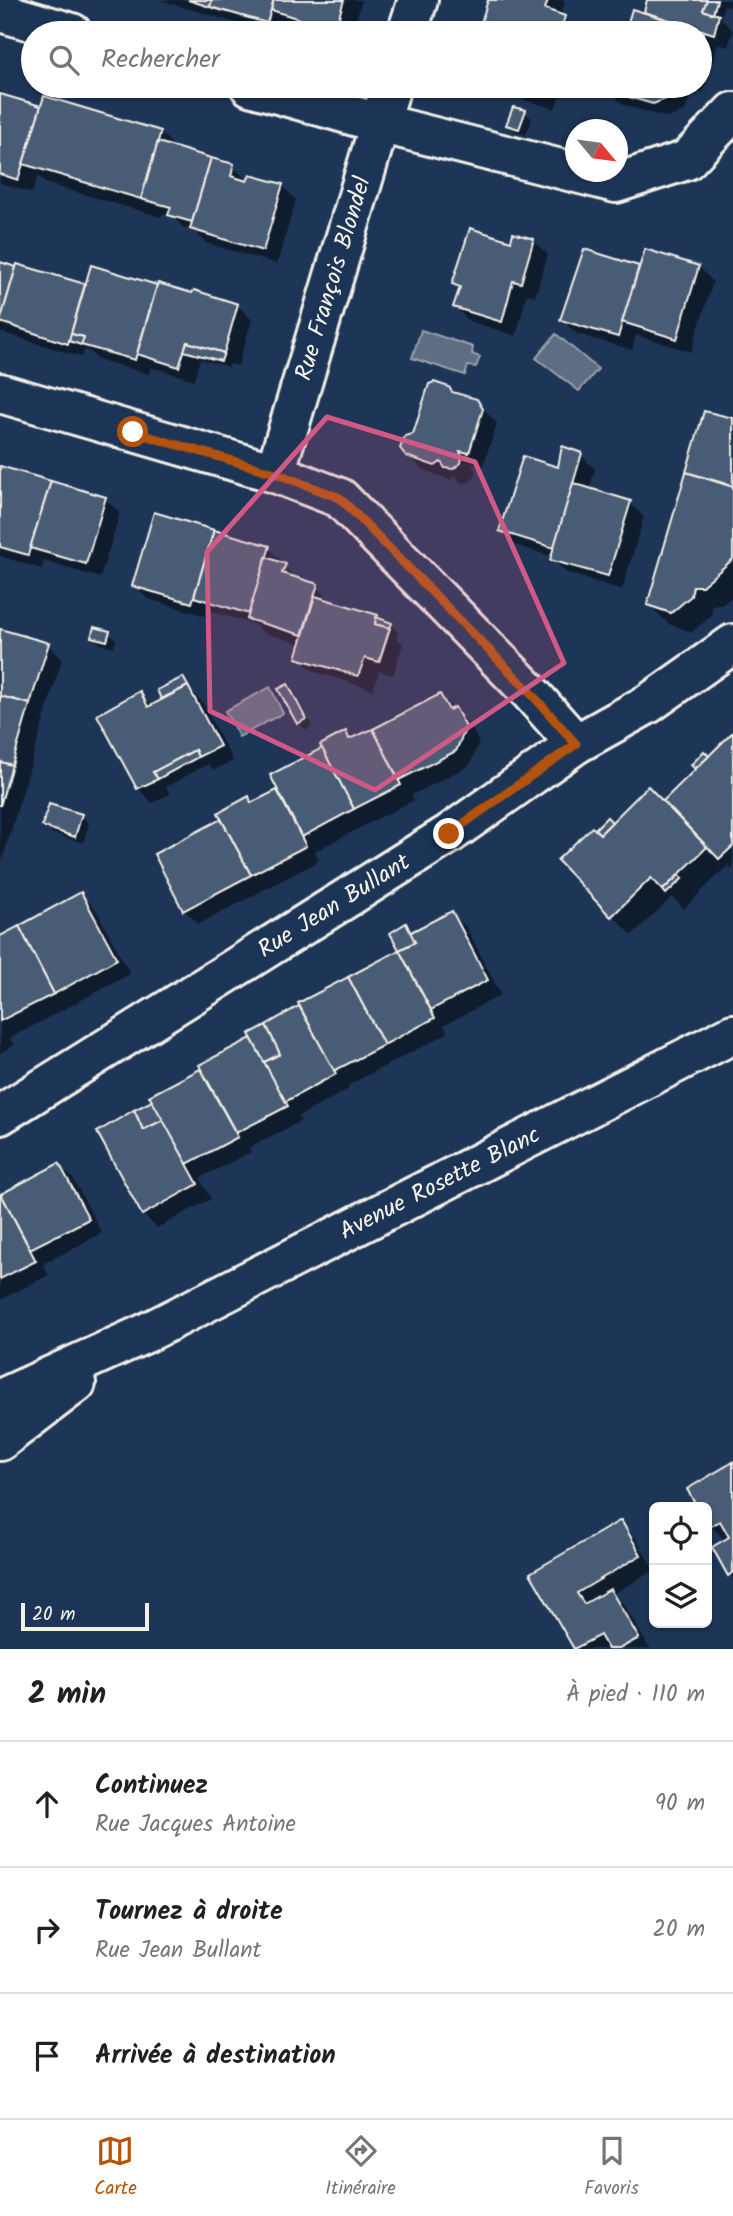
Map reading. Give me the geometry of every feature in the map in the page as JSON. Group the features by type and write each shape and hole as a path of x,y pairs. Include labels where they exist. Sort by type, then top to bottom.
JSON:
{"street":[{"path":"411,21 418,0"},
{"path":"0,12 31,21"},
{"path":"292,98 616,183 687,160 733,113"},
{"name":"Rue François Blondel","path":"275,473 387,98"},
{"path":"0,393 275,473 340,498 528,690 576,744"},
{"name":"Rue Jean Bullant","path":"0,1115 449,834 576,744 648,704 733,644"},
{"name":"Avenue Rosette Blanc","path":"0,1399 146,1333 733,1034"},
{"name":"Avenue Rosette Blanc","path":"0,1441 146,1333"}],"highlighted area":[{"path":"327,417 475,462 564,663 375,790 210,711 207,552"}],"water":[{"path":"421,330 473,347 472,354 480,357 476,367 468,366 465,375 412,358"},
{"path":"556,334 598,369 579,391 536,358"},
{"path":"270,687 283,713 239,737 225,711"}],"building":[{"path":"188,0 212,0 210,7"},
{"path":"212,0 274,0 268,21 210,7"},
{"path":"274,0 344,0 338,21 306,21 271,10"},
{"path":"488,0 548,0 545,9 565,16 564,21 482,21"},
{"path":"647,0 707,0 703,10 719,15 714,34 712,21 673,21 644,12"},
{"path":"707,0 717,0 713,14 703,10"},
{"path":"632,9 671,21 628,21"},
{"path":"0,94 41,106 18,180 0,174"},
{"path":"43,98 161,131 141,199 23,164"},
{"path":"632,98 668,98 653,104"},
{"path":"513,107 526,110 519,129 506,125"},
{"path":"158,142 211,158 192,222 168,215 171,207 141,199"},
{"path":"211,158 234,164 231,176 247,181 250,175 283,184 263,251 190,229"},
{"path":"470,228 511,241 513,233 534,239 521,283 513,281 502,322 453,307 460,287 452,284"},
{"path":"584,249 639,266 618,337 560,320"},
{"path":"645,249 699,266 677,339 622,322"},
{"path":"0,262 16,267 0,322"},
{"path":"17,264 85,284 68,344 0,322"},
{"path":"91,265 157,285 135,360 81,345 84,337 71,334"},
{"path":"158,283 192,293 194,290 238,304 224,353 187,342 179,367 137,354"},
{"path":"71,334 84,337 81,345 69,341"},
{"path":"187,342 224,353 221,361 184,351"},
{"path":"434,382 449,387 452,392 477,399 483,409 469,453 460,451 461,463 453,469 445,468 441,462 435,466 406,456 400,448 405,436 413,434 429,384"},
{"path":"704,411 733,418 733,486 686,472"},
{"path":"562,446 582,453 554,548 499,531 523,456 558,467"},
{"path":"0,466 51,481 28,555 0,547"},
{"path":"686,472 733,487 733,559 702,586 693,586 691,596 671,613 647,605"},
{"path":"51,481 106,497 86,564 30,548"},
{"path":"573,483 631,501 608,576 550,560"},
{"path":"154,512 214,530 192,603 132,586"},
{"path":"214,530 270,546 249,614 194,597"},
{"path":"266,557 286,564 282,573 318,584 302,635 247,619"},
{"path":"315,596 378,615 375,624 390,628 379,662 365,658 358,676 296,658"},
{"path":"376,617 392,623 390,628 375,624"},
{"path":"94,627 110,631 107,641 91,637"},
{"path":"0,629 49,643 30,704 0,696"},
{"path":"183,677 188,686 161,699 157,690"},
{"path":"288,684 306,719 297,724 278,689"},
{"path":"188,686 220,746 198,757 195,750 153,772 158,779 137,789 97,715 140,691 148,707"},
{"path":"440,694 449,710 455,707 466,727 456,751 399,780 373,729"},
{"path":"0,696 30,704 12,765 0,762"},
{"path":"373,729 401,785 354,809 320,745 346,731 349,739"},
{"path":"733,732 733,846 719,859 663,801"},
{"path":"322,748 354,809 302,837 270,775"},
{"path":"195,750 198,757 158,779 153,772"},
{"path":"704,751 709,756 695,769 691,765"},
{"path":"0,762 12,765 0,806"},
{"path":"648,786 707,847 663,890 651,878 611,917 557,860 592,827 600,834"},
{"path":"277,790 306,846 251,875 218,813 249,796 251,803"},
{"path":"49,804 82,814 75,837 42,826"},
{"path":"607,817 612,822 600,834 595,829"},
{"path":"221,819 251,875 183,911 154,854"},
{"path":"679,875 683,878 666,894 663,890"},
{"path":"81,892 117,959 54,994 19,926"},
{"path":"452,911 488,980 431,1010 399,950 415,942 409,933"},
{"path":"406,923 415,942 399,950 390,933"},
{"path":"19,926 54,994 0,1021 0,936"},
{"path":"399,950 435,1018 384,1045 348,977"},
{"path":"348,977 384,1045 334,1071 298,1003"},
{"path":"299,1006 336,1074 285,1102 264,1062 280,1054 266,1025"},
{"path":"266,1025 280,1054 264,1062 249,1034"},
{"path":"251,1038 288,1106 236,1133 199,1065"},
{"path":"200,1069 238,1137 187,1164 149,1096"},
{"path":"152,1101 163,1120 143,1130 134,1110"},
{"path":"134,1110 143,1130 163,1120 198,1184 142,1215 97,1132"},
{"path":"59,1163 89,1219 30,1249 1,1194"},
{"path":"0,1195 36,1261 0,1279"},
{"path":"733,1462 733,1572 728,1576 712,1547 729,1537 720,1521 712,1525 712,1502 694,1502 687,1489"},
{"path":"621,1520 641,1555 577,1593 584,1604 610,1589 639,1638 619,1649 608,1649 600,1635 574,1649 530,1573"}],"route":[{"path":"133,432 275,473 340,498 528,690 576,744 449,834"}]}
